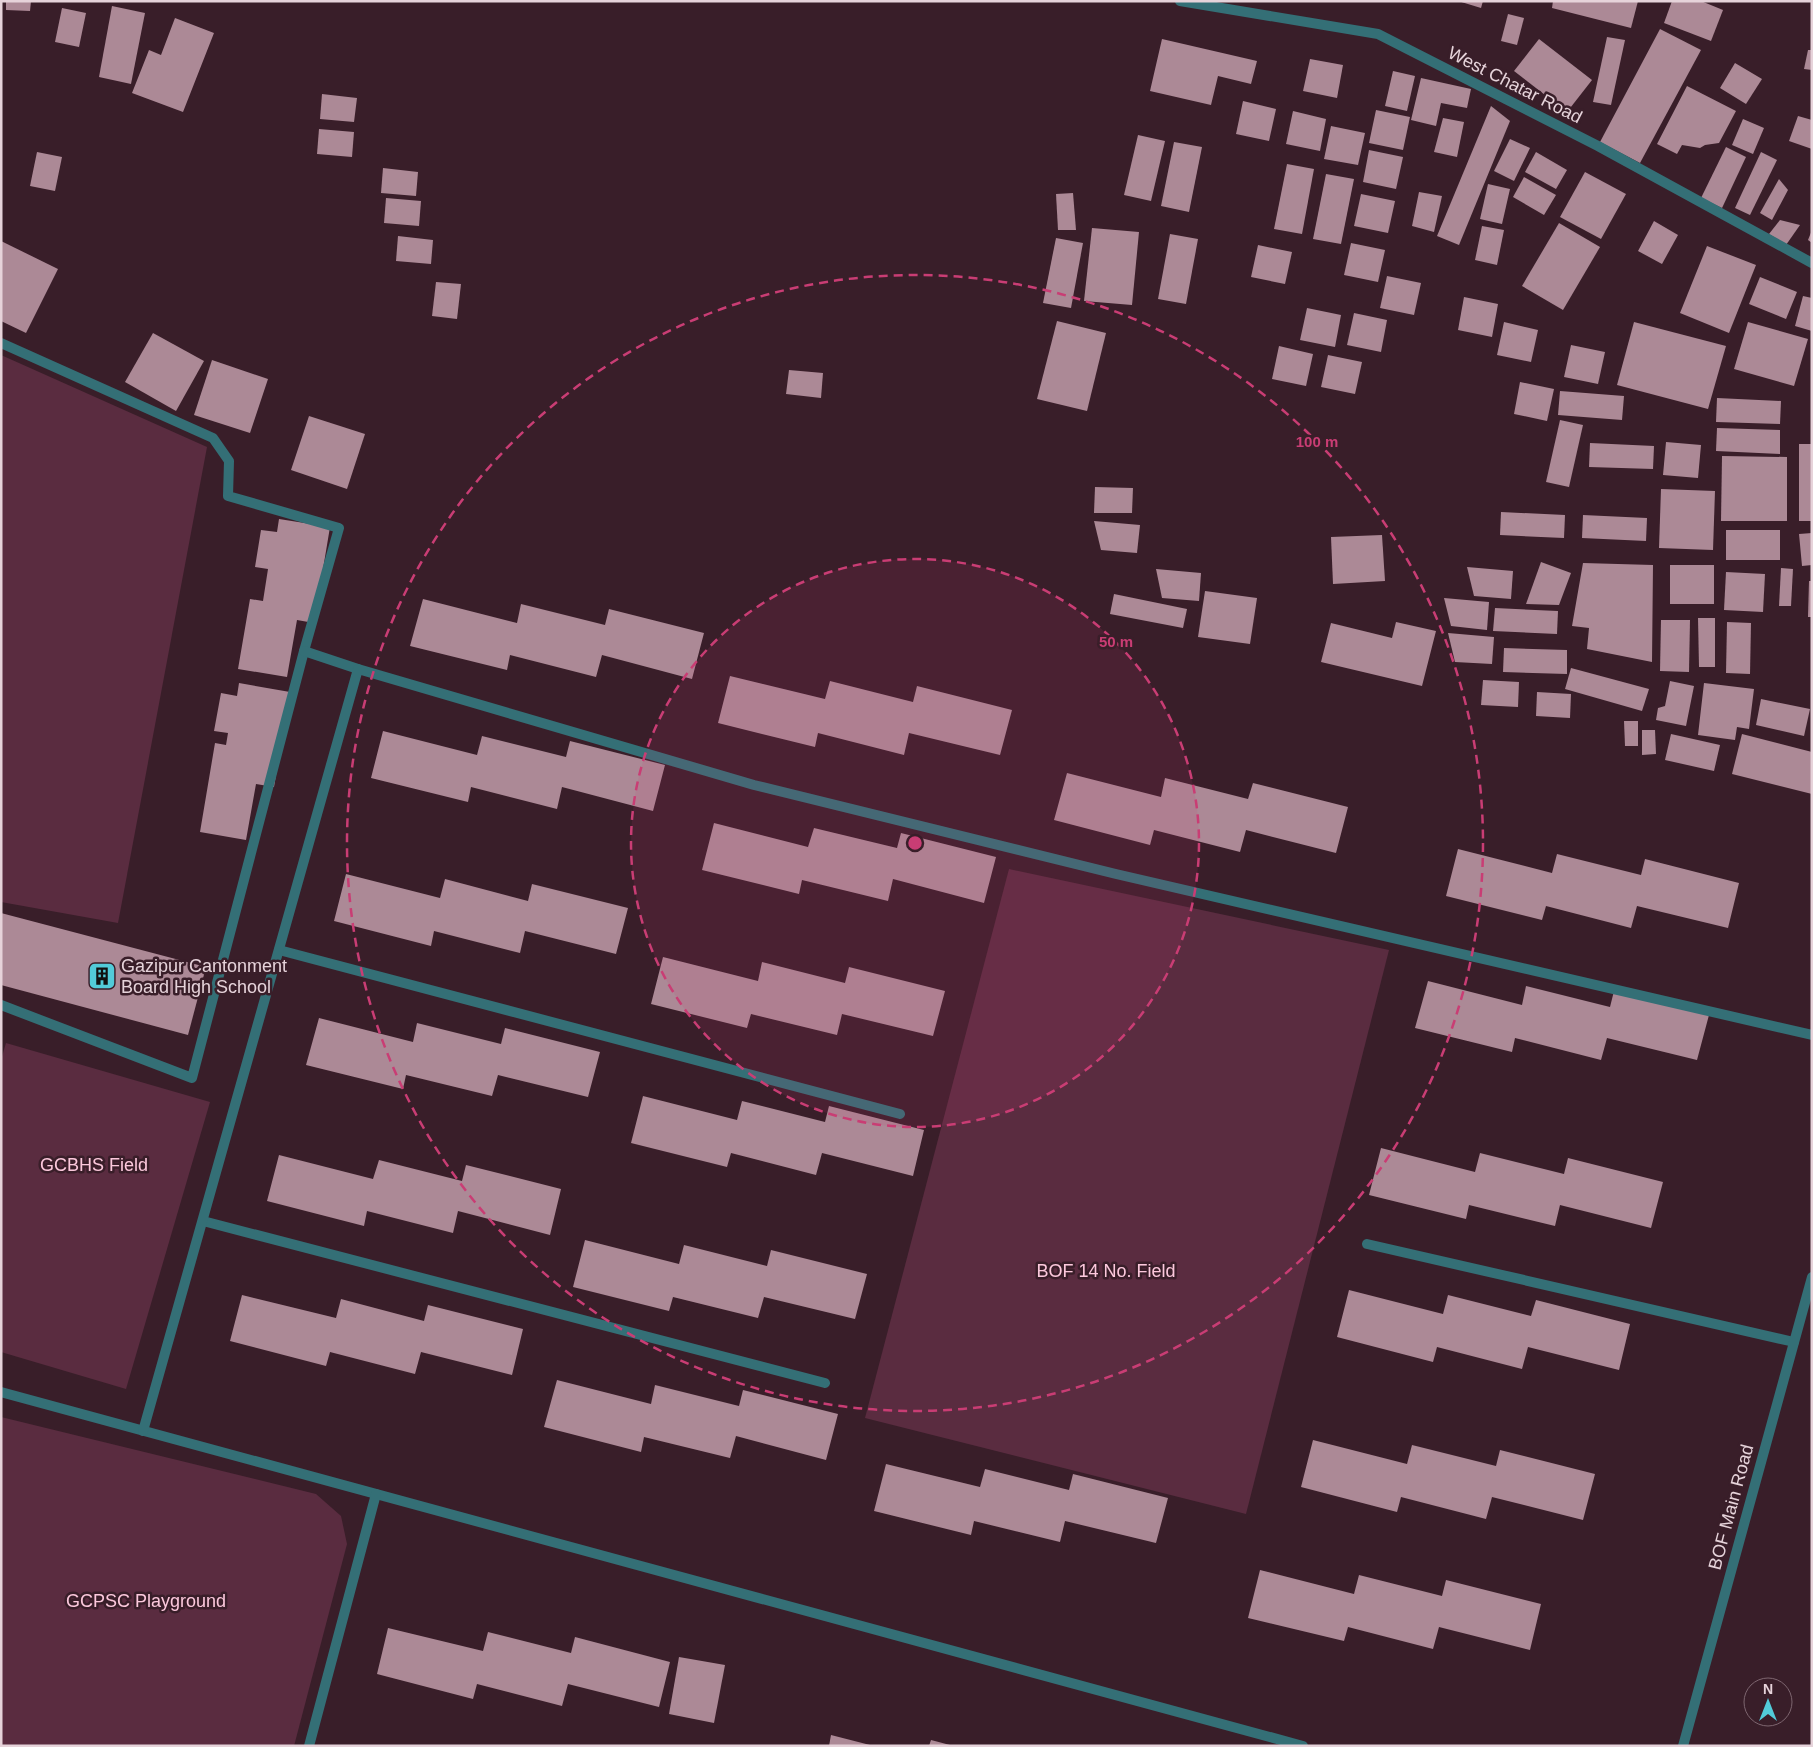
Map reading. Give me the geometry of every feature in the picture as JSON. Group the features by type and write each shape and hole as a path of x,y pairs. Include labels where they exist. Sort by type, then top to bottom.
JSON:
{"street":[{"name":"West Chatar Road","path":"1180,1 1378,34 1598,146 1812,263"},
{"path":"1,343 213,438 228,461 228,496 339,528 304,651 192,1078 1,1005"},
{"path":"304,651 358,669 754,785 1116,874 1812,1035"},
{"path":"143,1431 358,669"},
{"path":"279,950 900,1114"},
{"path":"203,1221 825,1383"},
{"path":"1367,1244 1794,1342"},
{"name":"BOF Main Road","path":"1683,1746 1812,1277"},
{"path":"1,1392 1303,1746"},
{"path":"309,1746 376,1494"}],"green space":[{"path":"1,355 207,447 118,923 1,902"},
{"name":"BOF 14 No. Field","path":"1009,869 1389,950 1246,1514 865,1418"},
{"name":"GCBHS Field","path":"6,1043 210,1102 126,1389 1,1352 1,1060"},
{"name":"GCPSC Playground","path":"1,1417 316,1494 341,1516 347,1544 294,1746 1,1746"}],"building":[{"path":"6,1 31,1 30,11 6,10"},
{"path":"1458,1 1483,1 1481,8"},
{"path":"1553,1 1638,1 1631,28 1552,8"},
{"path":"1672,1 1701,1 1723,10 1711,41 1664,23"},
{"path":"112,6 145,13 131,84 99,77"},
{"path":"62,8 86,13 79,47 55,42"},
{"path":"1508,14 1524,18 1517,45 1501,41"},
{"path":"175,18 214,33 183,112 132,93 149,50 161,55"},
{"path":"1660,29 1701,50 1640,163 1600,142"},
{"path":"1607,37 1625,40 1611,105 1593,102"},
{"path":"1162,39 1257,61 1251,84 1218,76 1211,105 1150,91"},
{"path":"1539,39 1592,80 1567,112 1514,71"},
{"path":"1808,50 1812,50 1812,70 1804,69"},
{"path":"1310,59 1343,65 1337,98 1303,91"},
{"path":"1735,63 1762,79 1746,104 1720,88"},
{"path":"1393,71 1415,76 1407,111 1385,106"},
{"path":"1421,78 1471,89 1467,108 1441,103 1436,126 1411,120"},
{"path":"1687,86 1736,111 1719,143 1705,145 1700,148 1682,145 1677,154 1657,144"},
{"path":"322,94 357,98 354,122 320,119"},
{"path":"1243,101 1276,109 1269,141 1236,134"},
{"path":"1491,106 1510,121 1459,245 1437,236"},
{"path":"1376,110 1410,117 1403,150 1369,143"},
{"path":"1293,111 1326,119 1320,151 1286,144"},
{"path":"1798,116 1812,120 1812,149 1789,141"},
{"path":"1443,118 1464,122 1457,157 1434,152"},
{"path":"1743,119 1764,128 1753,154 1732,145"},
{"path":"1331,126 1365,133 1358,165 1324,159"},
{"path":"319,129 354,132 352,157 317,154"},
{"path":"1138,135 1165,141 1151,201 1124,195"},
{"path":"1510,139 1530,148 1514,181 1494,171"},
{"path":"1174,142 1202,147 1189,212 1161,206"},
{"path":"1726,147 1746,157 1722,208 1701,198"},
{"path":"1369,150 1403,157 1396,189 1363,182"},
{"path":"37,152 62,157 55,191 30,186"},
{"path":"1536,152 1567,170 1556,189 1525,172"},
{"path":"1761,152 1777,160 1750,215 1735,208"},
{"path":"1287,164 1314,169 1302,234 1274,229"},
{"path":"383,168 418,172 416,196 381,193"},
{"path":"1585,172 1626,194 1601,239 1560,217"},
{"path":"1326,174 1354,179 1341,244 1313,239"},
{"path":"1524,177 1556,195 1544,215 1513,197"},
{"path":"1779,179 1788,190 1772,220 1760,213"},
{"path":"1488,184 1510,189 1502,224 1480,219"},
{"path":"1419,192 1442,196 1434,232 1412,226"},
{"path":"1073,193 1076,230 1058,230 1056,194"},
{"path":"1361,194 1395,201 1388,233 1354,226"},
{"path":"386,198 421,201 419,226 384,223"},
{"path":"1780,220 1800,225 1786,245 1769,234"},
{"path":"1654,221 1678,235 1662,264 1638,251"},
{"path":"1559,223 1600,247 1563,310 1522,286"},
{"path":"1482,226 1504,230 1497,265 1475,260"},
{"path":"1092,228 1139,232 1132,305 1084,301"},
{"path":"1812,230 1812,243 1808,240"},
{"path":"1170,234 1198,239 1186,304 1158,299"},
{"path":"398,236 433,240 431,264 396,261"},
{"path":"1056,238 1083,243 1071,308 1043,303"},
{"path":"1,241 58,269 26,333 1,321"},
{"path":"1351,243 1385,250 1378,282 1344,275"},
{"path":"1258,245 1292,252 1285,284 1251,277"},
{"path":"1707,246 1756,265 1729,333 1680,313"},
{"path":"1387,276 1421,283 1414,315 1380,308"},
{"path":"1760,277 1797,292 1786,319 1749,304"},
{"path":"436,282 461,284 457,319 432,316"},
{"path":"1803,296 1812,298 1812,331 1795,326"},
{"path":"1464,297 1498,304 1492,337 1458,330"},
{"path":"1307,308 1341,315 1335,347 1300,340"},
{"path":"1354,313 1387,320 1381,352 1347,345"},
{"path":"1057,321 1106,333 1087,411 1037,399"},
{"path":"1504,322 1538,330 1531,362 1497,355"},
{"path":"1634,322 1726,346 1708,409 1617,385"},
{"path":"1748,322 1808,339 1794,386 1734,369"},
{"path":"153,333 204,361 176,411 125,382"},
{"path":"1571,345 1605,352 1598,384 1564,377"},
{"path":"1279,346 1313,354 1306,386 1272,379"},
{"path":"1328,355 1362,362 1355,394 1321,387"},
{"path":"212,360 268,379 250,433 194,415"},
{"path":"789,370 823,373 821,398 786,394"},
{"path":"1520,382 1554,389 1547,421 1514,414"},
{"path":"1560,391 1624,396 1622,420 1558,415"},
{"path":"1717,398 1781,401 1780,424 1716,422"},
{"path":"309,416 365,434 347,489 291,470"},
{"path":"1560,420 1583,425 1569,487 1546,482"},
{"path":"1717,428 1780,430 1780,454 1716,451"},
{"path":"1666,442 1701,445 1698,478 1663,475"},
{"path":"1590,443 1654,446 1653,469 1589,467"},
{"path":"1799,444 1812,444 1812,521 1799,521"},
{"path":"1722,456 1787,457 1787,521 1721,521"},
{"path":"1095,487 1133,488 1132,513 1094,513"},
{"path":"1661,489 1715,491 1713,550 1659,548"},
{"path":"1501,512 1565,515 1564,538 1500,535"},
{"path":"1583,515 1647,518 1646,541 1582,538"},
{"path":"279,519 330,527 314,623 297,620 287,677 238,669 250,599 263,601 268,569 255,567 261,530 277,532"},
{"path":"1094,521 1140,525 1137,553 1101,550"},
{"path":"1726,530 1780,530 1780,560 1726,560"},
{"path":"1812,533 1812,565 1802,566 1799,534"},
{"path":"1382,535 1385,581 1333,584 1331,537"},
{"path":"1541,562 1571,573 1559,605 1526,604"},
{"path":"1583,563 1653,565 1652,662 1587,649 1589,628 1572,626"},
{"path":"1670,565 1714,565 1714,604 1670,604"},
{"path":"1467,567 1513,571 1511,599 1474,596"},
{"path":"1781,568 1793,569 1791,606 1779,606"},
{"path":"1156,569 1201,573 1199,601 1162,598"},
{"path":"1726,572 1765,574 1763,612 1724,610"},
{"path":"1809,581 1812,581 1812,617 1808,617"},
{"path":"1205,591 1257,598 1250,644 1198,637"},
{"path":"1114,594 1187,609 1183,628 1110,614"},
{"path":"1444,598 1489,602 1487,630 1451,626"},
{"path":"423,599 517,623 521,604 605,625 609,609 704,633 692,679 602,655 596,677 510,655 507,670 410,646"},
{"path":"1495,608 1558,611 1557,634 1493,631"},
{"path":"1698,618 1715,618 1715,667 1699,667"},
{"path":"1661,620 1690,620 1689,672 1660,671"},
{"path":"1396,622 1436,631 1422,686 1321,662 1331,623 1392,638"},
{"path":"1727,622 1751,623 1750,674 1726,673"},
{"path":"1448,633 1494,637 1492,664 1455,662"},
{"path":"1504,648 1567,650 1567,674 1503,672"},
{"path":"1571,668 1649,689 1642,711 1565,689"},
{"path":"730,676 825,699 830,681 913,702 917,686 1012,710 1000,755 909,733 904,755 818,733 815,747 718,723"},
{"path":"1483,680 1519,682 1518,707 1481,705"},
{"path":"1670,681 1694,686 1686,726 1656,720 1658,708 1665,706"},
{"path":"239,683 290,692 274,787 256,784 246,840 200,832 215,743 226,745 228,733 214,731 221,693 237,696"},
{"path":"1704,683 1754,689 1749,729 1737,727 1735,740 1698,735"},
{"path":"1537,692 1571,694 1570,718 1536,716"},
{"path":"1761,699 1810,709 1804,736 1756,725"},
{"path":"1624,721 1638,721 1638,746 1625,746"},
{"path":"1642,730 1655,730 1656,754 1642,755"},
{"path":"383,731 477,755 482,736 566,757 570,741 665,765 653,811 562,787 557,809 471,787 468,802 371,778"},
{"path":"1671,734 1720,745 1714,771 1665,760"},
{"path":"1742,734 1812,752 1812,794 1732,774"},
{"path":"1067,773 1161,797 1165,778 1248,799 1253,783 1348,807 1336,853 1246,830 1240,852 1154,830 1150,845 1054,820"},
{"path":"714,823 808,847 814,828 897,848 901,833 996,857 984,903 893,879 888,901 802,880 799,894 702,870"},
{"path":"1458,849 1552,873 1557,854 1641,875 1645,859 1739,883 1728,928 1637,906 1631,928 1546,906 1542,920 1446,896"},
{"path":"346,874 440,898 445,879 528,901 532,884 628,908 616,954 525,931 520,953 434,931 431,946 334,921"},
{"name":"Gazipur Cantonment Board High School","path":"1,913 206,967 188,1035 1,985"},
{"path":"663,957 758,981 762,962 845,983 849,967 945,991 933,1036 842,1014 837,1035 751,1014 747,1028 651,1004"},
{"path":"1428,981 1522,1005 1526,986 1610,1007 1614,991 1709,1015 1697,1060 1607,1038 1601,1060 1515,1038 1512,1052 1415,1028"},
{"path":"319,1018 413,1042 417,1023 501,1044 505,1028 600,1052 588,1097 498,1075 492,1096 406,1075 403,1089 306,1065"},
{"path":"643,1096 737,1120 742,1101 825,1122 829,1106 924,1130 913,1176 822,1153 816,1175 731,1153 727,1167 631,1143"},
{"path":"1381,1148 1475,1172 1480,1153 1564,1174 1568,1158 1663,1182 1651,1228 1560,1205 1555,1226 1469,1205 1466,1219 1369,1195"},
{"path":"279,1155 373,1179 379,1160 462,1181 466,1165 561,1189 550,1235 458,1211 453,1233 367,1211 364,1226 267,1201"},
{"path":"585,1240 679,1264 684,1245 767,1266 771,1250 867,1274 855,1319 764,1297 758,1318 673,1297 669,1311 573,1287"},
{"path":"1349,1290 1443,1314 1448,1295 1531,1316 1536,1300 1630,1324 1619,1370 1528,1347 1522,1369 1437,1347 1433,1362 1337,1337"},
{"path":"242,1295 336,1318 341,1299 424,1321 428,1305 523,1329 512,1375 421,1352 415,1374 330,1352 326,1366 230,1341"},
{"path":"557,1380 651,1404 655,1385 739,1406 743,1390 838,1414 826,1460 736,1436 730,1458 644,1437 641,1452 544,1427"},
{"path":"1313,1440 1407,1464 1412,1445 1496,1466 1500,1450 1595,1474 1583,1520 1492,1497 1486,1519 1401,1497 1397,1512 1301,1487"},
{"path":"886,1464 980,1487 985,1469 1069,1490 1073,1474 1168,1498 1156,1543 1065,1521 1060,1542 974,1521 971,1535 874,1511"},
{"path":"1260,1570 1354,1594 1359,1575 1442,1596 1446,1580 1541,1604 1530,1650 1439,1627 1433,1649 1348,1627 1344,1641 1248,1618"},
{"path":"388,1628 483,1651 488,1632 571,1653 575,1637 670,1662 659,1707 568,1684 562,1706 477,1684 473,1699 377,1674"},
{"path":"679,1657 725,1665 714,1723 669,1714"},
{"path":"831,1735 870,1745 870,1746 829,1746"},
{"path":"931,1740 950,1745 950,1746 929,1746"}],"place":[{"name":"Gazipur Cantonment Board High School","path":"102,976"}]}
